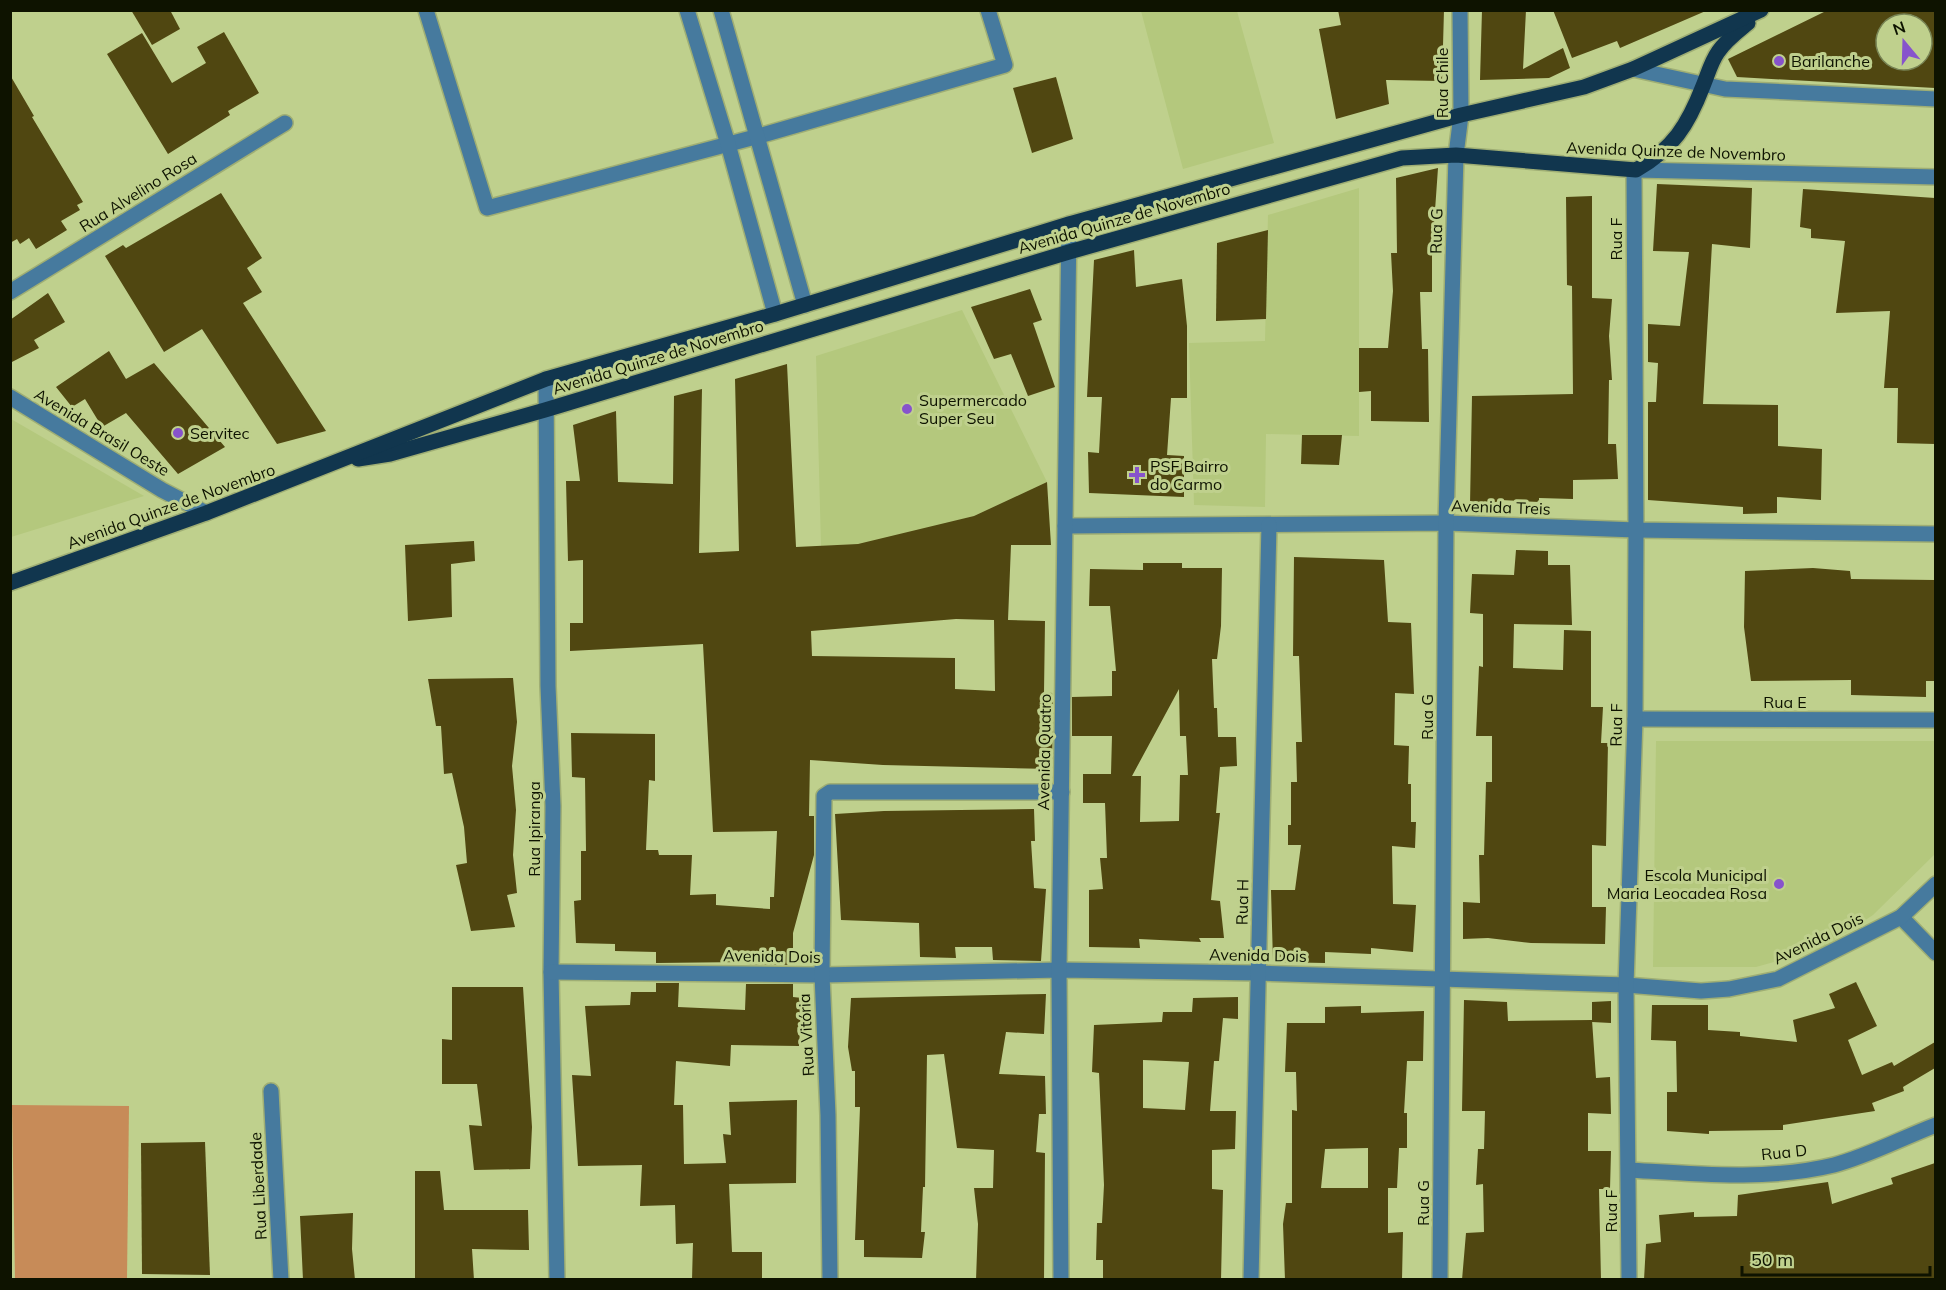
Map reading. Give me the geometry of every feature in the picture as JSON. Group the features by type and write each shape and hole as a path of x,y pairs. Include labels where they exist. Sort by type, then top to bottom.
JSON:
{"main road":[{"name":"Avenida Quinze de Novembro","path":"10,584 344,461 386,440 546,379 775,314 1070,224 1461,115 1544,98 1633,69 1763,10"},
{"path":"1635,170 1659,157 1673,144 1689,117 1714,59 1728,39 1763,10"},
{"name":"Avenida Quinze de Novembro","path":"344,461 390,454 545,410 1069,252 1401,158 1456,156 1635,170"}],"street":[{"path":"426,10 487,208 759,136 1005,65 988,10"},
{"path":"687,10 728,144 775,314"},
{"path":"721,10 759,136 805,305"},
{"name":"Rua Chile","path":"1456,156 1461,115 1460,10"},
{"path":"1633,69 1703,86 1935,99"},
{"name":"Rua Alvelino Rosa","path":"10,292 285,123"},
{"name":"Rua G","path":"1440,1280 1446,524 1456,156"},
{"name":"Avenida Quinze de Novembro","path":"1635,170 1935,177"},
{"name":"Rua F","path":"1629,1280 1626,985 1635,719 1635,170"},
{"name":"Avenida Quatro","path":"1061,1280 1059,970 1070,224"},
{"name":"Rua Ipiranga","path":"546,379 548,686 553,806 551,972 557,1280"},
{"name":"Avenida Brasil Oeste","path":"10,397 162,490 206,513"},
{"name":"Avenida Treis","path":"1065,526 1446,524 1636,530 1935,534"},
{"name":"Rua H","path":"1251,1280 1269,525"},
{"name":"Rua E","path":"1635,719 1935,720"},
{"name":"Rua Vitória","path":"830,1280 828,1115 822,975 824,799 830,792 1062,792"},
{"name":"Avenida Dois","path":"551,972 822,975 1059,970 1258,973 1626,985 1701,991 1754,985 1778,979 1901,917 1935,884"},
{"path":"1901,917 1935,953"},
{"name":"Rua Liberdade","path":"271,1091 281,1280"},
{"name":"Rua D","path":"1629,1170 1713,1174 1780,1172 1834,1165 1935,1125"}],"shaded area":[{"path":"1141,11 1237,11 1274,143 1183,169"},
{"path":"1359,188 1359,436 1266,434 1265,507 1194,505 1189,343 1265,341 1268,215"},
{"path":"962,310 1047,482 974,516 871,543 821,546 816,356"},
{"path":"11,419 144,496 11,537"},
{"name":"Escola Municipal Maria Leocadea Rosa","path":"1656,741 1935,741 1935,854 1873,915 1821,949 1756,967 1653,967"},
{"path":"12,1105 129,1106 127,1279 15,1279"}],"building":[{"path":"131,10 170,10 180,29 152,45"},
{"path":"1338,10 1444,10 1442,81 1386,80 1389,104 1336,119 1319,29 1341,25"},
{"path":"1482,10 1526,10 1523,69 1563,48 1570,68 1549,78 1480,80"},
{"path":"1553,10 1708,10 1620,48 1617,41 1572,58"},
{"path":"1828,10 1935,10 1935,88 1737,77 1728,59"},
{"path":"224,32 259,93 228,111 230,115 168,154 107,54 142,33 172,83 206,63 197,47"},
{"path":"10,75 34,116 32,117 83,202 77,205 80,210 61,221 67,230 36,249 29,238 20,244 17,239 10,243"},
{"path":"1056,77 1073,139 1032,153 1013,88"},
{"path":"1438,168 1432,253 1432,292 1420,292 1422,349 1428,349 1429,422 1371,421 1371,391 1359,392 1359,348 1388,348 1393,291 1391,253 1397,253 1396,178"},
{"path":"1657,184 1752,188 1750,248 1712,244 1703,404 1778,405 1778,446 1822,449 1821,500 1777,497 1777,513 1743,514 1743,507 1648,500 1648,402 1656,402 1658,363 1648,362 1648,324 1680,326 1689,252 1653,251"},
{"path":"1803,189 1935,198 1935,444 1897,443 1898,388 1884,388 1890,311 1836,313 1845,241 1811,238 1811,229 1800,227"},
{"path":"221,193 262,258 247,268 262,292 243,303 326,431 277,444 202,329 164,352 105,256 123,245 126,248"},
{"path":"1592,196 1592,298 1612,299 1609,336 1612,380 1609,380 1608,444 1616,444 1618,479 1573,480 1573,499 1539,498 1539,502 1501,500 1500,506 1470,505 1472,396 1573,394 1572,286 1567,285 1566,197"},
{"path":"1268,230 1266,319 1216,321 1217,243"},
{"path":"1134,250 1136,287 1182,279 1187,326 1187,398 1171,398 1167,455 1184,456 1184,497 1089,493 1088,452 1099,453 1102,397 1087,397 1094,260"},
{"path":"1030,289 1042,320 1033,323 1055,387 1028,396 1011,354 994,359 971,307"},
{"path":"48,293 65,322 34,340 39,348 10,363 10,320"},
{"path":"109,351 126,379 154,363 225,447 178,474 126,413 102,427 85,399 72,407 56,387"},
{"path":"787,364 796,547 858,544 974,516 1047,482 1051,545 1011,545 1008,620 1045,621 1044,692 1052,693 1053,698 1052,769 883,765 810,760 809,816 814,816 814,855 793,933 793,965 746,964 744,962 656,963 656,952 615,951 615,944 576,943 574,901 581,900 581,851 586,851 585,778 572,777 571,733 655,734 655,781 649,780 646,850 658,850 659,855 692,855 690,895 716,894 716,905 770,909 770,897 774,897 777,831 713,832 703,644 570,651 570,623 583,623 583,560 568,561 566,481 580,481 573,425 616,411 618,482 673,484 674,396 702,389 699,553 739,551 735,379","holes":["956,619 994,620 995,691 955,689 955,658 812,656 811,631"]},
{"path":"1302,435 1342,435 1339,465 1301,464"},
{"path":"474,541 475,561 451,564 452,617 408,621 405,545"},
{"path":"1516,550 1548,551 1548,565 1570,565 1572,625 1514,624 1513,668 1563,670 1564,630 1591,631 1591,707 1603,707 1601,743 1608,743 1606,846 1592,845 1592,907 1606,907 1605,944 1531,943 1488,938 1463,939 1463,902 1480,903 1479,855 1484,855 1486,782 1492,782 1492,736 1476,736 1479,666 1483,667 1483,614 1470,613 1472,574 1514,575"},
{"path":"1294,557 1384,560 1388,622 1411,623 1414,694 1395,693 1394,745 1409,746 1408,784 1411,784 1411,822 1416,822 1415,848 1392,846 1393,904 1416,905 1413,952 1371,948 1371,954 1325,952 1325,963 1273,962 1271,890 1295,890 1301,845 1288,845 1288,825 1291,825 1291,782 1297,782 1296,742 1302,742 1299,656 1293,656"},
{"path":"1143,563 1182,563 1182,568 1222,568 1221,626 1217,659 1212,659 1214,708 1217,708 1218,737 1236,737 1237,766 1220,767 1216,813 1220,813 1211,900 1220,901 1224,938 1199,938 1201,942 1139,939 1140,948 1089,947 1089,890 1103,889 1100,858 1107,858 1105,803 1083,803 1083,774 1111,774 1112,736 1072,736 1072,697 1112,696 1112,671 1116,671 1110,606 1089,606 1090,569 1143,570","holes":["1179,689 1180,736 1186,736 1188,775 1180,775 1179,821 1140,822 1141,776 1132,776"]},
{"path":"1813,568 1850,571 1851,579 1935,580 1935,681 1926,681 1926,697 1851,695 1851,680 1751,681 1744,627 1745,571"},
{"path":"513,678 517,722 512,766 516,810 513,855 517,893 507,895 515,927 471,931 456,865 467,863 464,827 452,773 444,774 441,726 436,726 428,679"},
{"path":"1034,809 1035,841 1031,841 1034,888 1046,889 1041,961 993,960 992,947 955,947 956,958 920,957 919,923 841,920 835,814"},
{"path":"1856,982 1877,1026 1848,1040 1862,1075 1892,1062 1894,1066 1935,1042 1935,1068 1903,1087 1904,1091 1872,1103 1875,1111 1783,1125 1783,1130 1709,1131 1709,1134 1667,1131 1667,1092 1677,1092 1676,1041 1651,1040 1652,1005 1708,1005 1708,1030 1740,1032 1740,1036 1797,1042 1793,1020 1835,1008 1829,994"},
{"path":"656,983 679,983 678,1007 745,1010 746,984 793,984 793,997 802,998 799,1046 731,1045 730,1066 676,1061 674,1105 683,1105 684,1164 726,1163 723,1134 731,1135 729,1102 797,1100 796,1183 729,1184 732,1252 762,1252 762,1280 692,1280 693,1243 676,1244 675,1205 640,1206 642,1165 578,1166 572,1075 591,1076 585,1006 630,1005 631,992 656,992"},
{"path":"452,987 523,987 532,1127 530,1169 474,1170 469,1125 482,1126 477,1084 442,1084 442,1039 452,1040"},
{"path":"1046,994 1044,1034 1006,1032 999,1074 1045,1076 1046,1114 1039,1114 1036,1152 1045,1153 1044,1280 976,1280 978,1224 974,1188 993,1188 994,1150 957,1148 944,1054 927,1055 925,1187 923,1187 921,1232 925,1232 922,1258 864,1257 864,1240 855,1240 860,1107 855,1107 855,1071 852,1071 848,1047 851,998"},
{"path":"1238,997 1238,1019 1223,1018 1219,1061 1214,1061 1210,1111 1236,1111 1235,1149 1212,1150 1212,1189 1223,1190 1221,1280 1103,1280 1103,1260 1096,1260 1097,1223 1102,1223 1104,1185 1099,1073 1092,1072 1094,1025 1162,1022 1163,1012 1192,1012 1193,998","holes":["1143,1060 1189,1062 1185,1110 1143,1108"]},
{"path":"1464,1000 1507,1002 1508,1021 1592,1020 1596,1078 1610,1077 1611,1114 1588,1113 1588,1151 1611,1151 1610,1189 1599,1189 1601,1280 1462,1280 1466,1233 1484,1232 1483,1184 1476,1185 1478,1149 1484,1149 1485,1111 1462,1111"},
{"path":"1611,1001 1611,1023 1592,1022 1592,1002"},
{"path":"1361,1006 1361,1013 1424,1011 1423,1061 1407,1061 1404,1113 1407,1113 1407,1148 1399,1148 1397,1188 1388,1188 1388,1233 1403,1232 1402,1280 1285,1280 1283,1224 1286,1203 1292,1203 1292,1110 1297,1111 1296,1072 1285,1072 1287,1023 1325,1023 1325,1007","holes":["1368,1148 1368,1188 1321,1188 1325,1149"]},
{"path":"205,1142 210,1275 142,1274 141,1143"},
{"path":"1935,1163 1935,1280 1644,1280 1646,1244 1661,1242 1659,1215 1694,1212 1694,1217 1737,1216 1738,1195 1828,1182 1832,1204 1893,1184 1891,1178"},
{"path":"415,1171 440,1171 444,1210 528,1210 529,1250 472,1249 474,1280 415,1280"},
{"path":"353,1213 352,1249 355,1280 303,1280 300,1216"}],"place":[{"name":"Barilanche","path":"1779,61"},
{"name":"Supermercado Super Seu","path":"907,409"},
{"name":"Servitec","path":"178,433"},
{"name":"PSF Bairro do Carmo","path":"1137,475"},
{"name":"Escola Municipal Maria Leocadea Rosa","path":"1779,884"}]}
